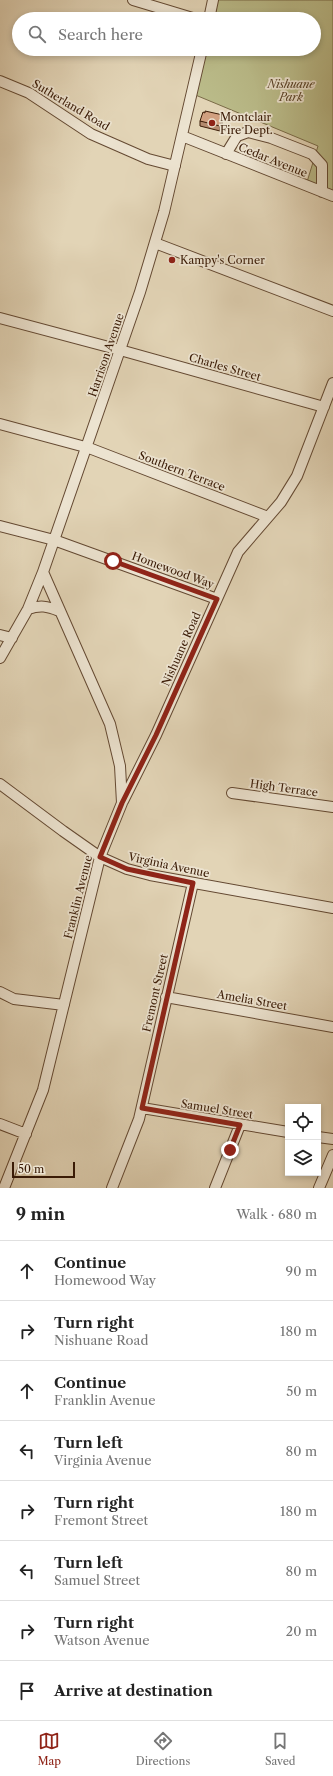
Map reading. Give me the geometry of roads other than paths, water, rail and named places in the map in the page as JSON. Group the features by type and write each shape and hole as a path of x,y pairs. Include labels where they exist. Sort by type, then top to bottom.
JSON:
{"street":[{"path":"134,0 173,12"},
{"path":"210,12 213,0"},
{"name":"Harrison Avenue","path":"0,658 28,609 43,572 120,350 155,243 175,166 200,56"},
{"name":"Sutherland Road","path":"0,81 29,93 91,134 148,159 175,166"},
{"path":"226,154 237,136 248,132 271,138 312,154 322,165 322,192"},
{"name":"Cedar Avenue","path":"182,136 333,196"},
{"path":"155,243 333,311"},
{"name":"Charles Street","path":"0,318 324,407"},
{"name":"Nishuane Road","path":"122,803 156,735 238,552 281,502 296,476 333,384"},
{"name":"Southern Terrace","path":"0,424 86,447 268,516"},
{"name":"Homewood Way","path":"0,526 54,540 217,599"},
{"name":"Franklin Avenue","path":"4,1188 43,1090 100,857 122,803 120,766 110,724 43,572"},
{"path":"28,609 39,606 48,606 59,611"},
{"path":"0,634 12,638"},
{"name":"Virginia Avenue","path":"0,784 100,857 127,869 193,883 333,908"},
{"name":"High Terrace","path":"232,793 333,807"},
{"name":"Fremont Street","path":"112,1188 136,1128 142,1108 193,883"},
{"path":"0,992 14,999 64,1006"},
{"name":"Amelia Street","path":"166,998 333,1027"},
{"name":"Samuel Street","path":"142,1108 285,1132"},
{"path":"0,1124 26,1134"},
{"path":"214,1188 240,1125"},
{"path":"321,1137 333,1139"},
{"path":"320,1188 333,1155"}],"place":[{"name":"Montclair Fire Dept.","path":"212,123"},
{"name":"Kampy's Corner","path":"172,260"}],"park label":[{"name":"Nishuane Park","path":"291,90"}]}
